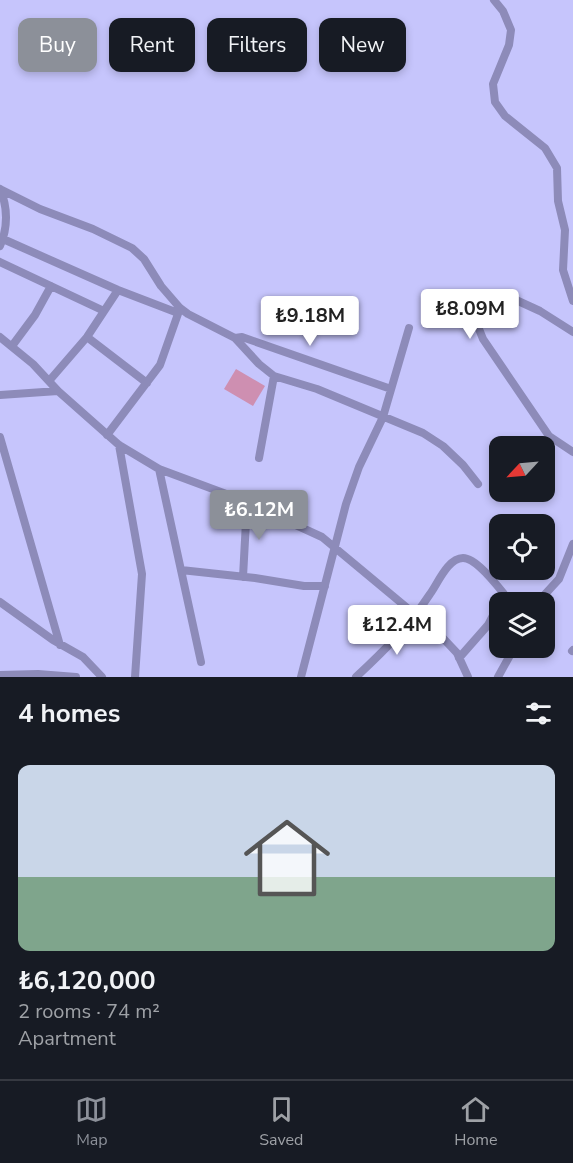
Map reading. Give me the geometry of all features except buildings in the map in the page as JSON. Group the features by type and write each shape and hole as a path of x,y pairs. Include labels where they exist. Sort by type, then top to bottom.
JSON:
{"street":[{"path":"494,0 503,11 512,30 509,45 493,84 495,102 505,116 544,148 557,168 558,201 565,230 563,270 573,301"},
{"path":"0,189 4,200 1,243 118,290 188,314 235,338 274,376 317,389 432,438 463,465 478,484"},
{"path":"0,189 40,209 93,229 136,251 179,310"},
{"path":"0,262 104,311"},
{"path":"12,346 35,315 51,286"},
{"path":"49,381 87,336 118,290"},
{"path":"573,332 540,311 516,300 506,300 483,314 477,324 483,339 549,436 573,452"},
{"path":"107,435 162,361 179,310"},
{"path":"301,677 334,548 359,467 382,417 409,328"},
{"path":"87,336 147,383"},
{"path":"235,338 240,336 391,389"},
{"path":"0,337 33,364 58,391 119,445 159,469 247,503 322,537 441,636 459,658 468,677"},
{"path":"259,458 274,376"},
{"path":"0,394 58,391"},
{"path":"0,437 60,645"},
{"path":"119,445 142,574 135,677"},
{"path":"159,469 201,662"},
{"path":"243,577 247,503"},
{"path":"547,592 559,579 573,544"},
{"path":"356,677 393,642 416,615 451,563 461,558 468,558 478,565 504,594 488,625 459,658"},
{"path":"181,570 304,586 325,586"},
{"path":"0,602 60,645 83,657 102,677"},
{"path":"498,677 508,658"},
{"path":"0,675 38,674 76,677"}],"shaded area":[{"path":"236,369 265,386 253,406 224,389"}]}
